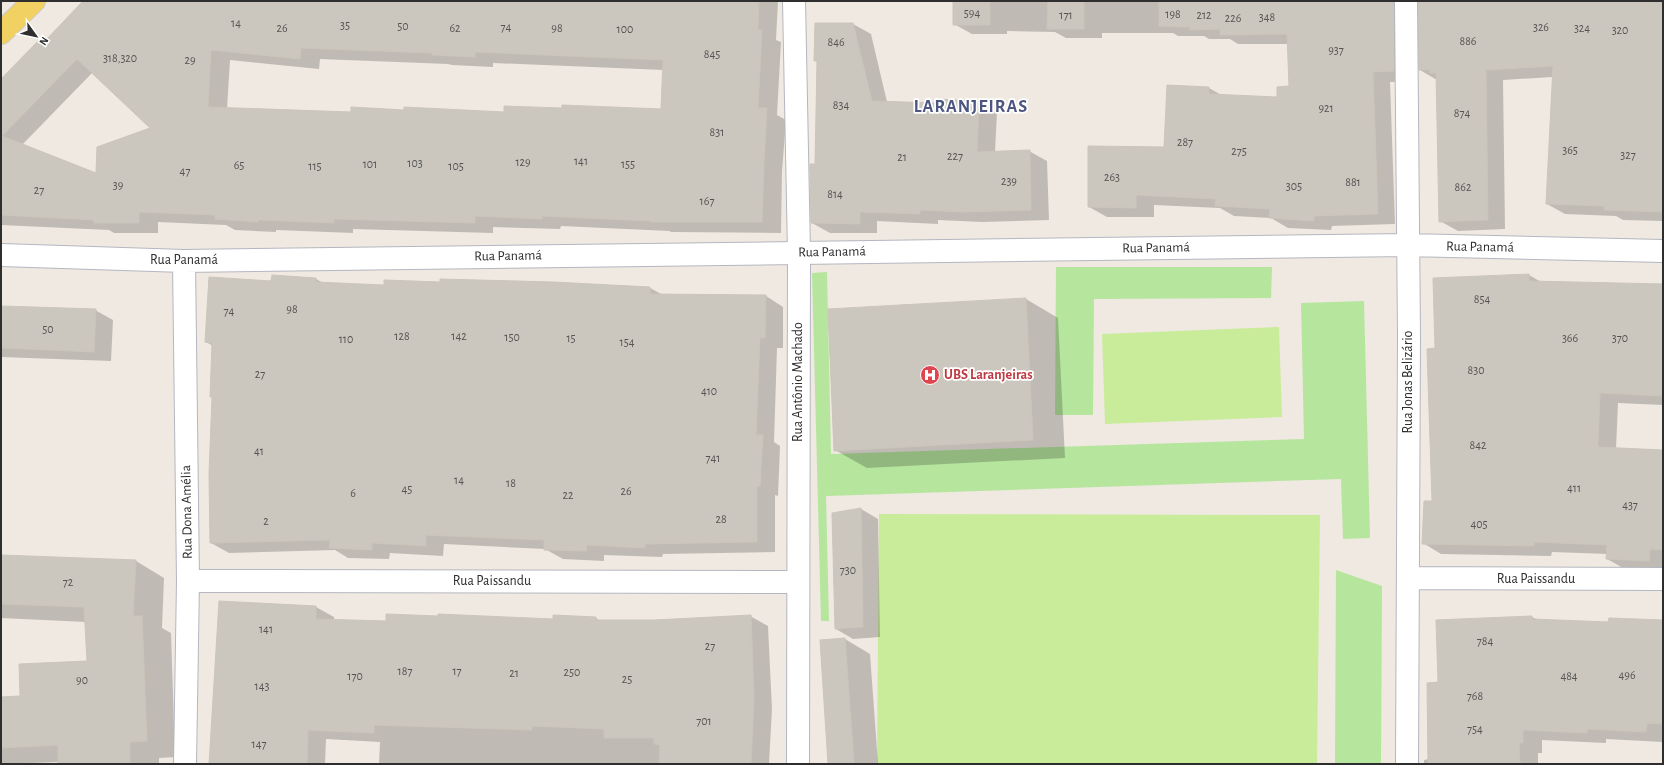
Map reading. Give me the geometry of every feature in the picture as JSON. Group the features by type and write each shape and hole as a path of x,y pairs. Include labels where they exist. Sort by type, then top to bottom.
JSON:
{"main road":[{"path":"1,33 30,3"}],"street":[{"name":"Rua Antônio Machado","path":"794,1 799,252 797,582 798,764"},
{"name":"Rua Jonas Belizário","path":"1406,1 1409,336 1407,764"},
{"name":"Rua Panamá","path":"1,256 184,261 1407,245 1663,251"},
{"name":"Rua Dona Amélia","path":"184,261 188,581 185,764"},
{"name":"Rua Paissandu","path":"1408,578 1663,579"},
{"name":"Rua Paissandu","path":"188,581 797,582"}],"green space":[{"path":"1056,267 1272,267 1271,298 1094,299 1093,415 1055,415"},
{"path":"827,272 831,454 1304,439 1301,303 1364,301 1370,538 1343,539 1341,479 826,496 829,621 821,621 812,273"},
{"path":"1279,327 1282,417 1105,424 1102,334"},
{"path":"879,514 1320,515 1317,764 877,764"},
{"path":"1336,570 1382,586 1381,764 1335,764"}],"building":[{"path":"83,1 759,1 758,30 762,30 758,108 767,108 762,222 651,222 542,216 542,219 475,216 475,223 334,219 334,223 258,220 258,222 215,219 215,215 139,212 139,223 94,223 94,220 1,215 1,79 41,38 44,42","holes":["301,48 432,53 432,55 475,57 475,52 663,60 661,109 562,105 562,108 504,106 504,112 404,107 404,110 351,107 351,112 208,107 211,50 300,59","77,59 150,128 97,147 96,173 2,136"]},
{"path":"953,1 990,1 990,25 953,25"},
{"path":"1048,1 1084,1 1084,29 1047,29"},
{"path":"1159,1 1394,1 1394,71 1373,72 1378,214 1314,216 1314,221 1269,218 1270,209 1215,206 1216,199 1136,195 1136,208 1088,207 1088,146 1164,147 1167,85 1209,87 1209,94 1277,97 1277,87 1289,86 1287,34 1220,35 1220,29 1190,30 1190,27 1159,26"},
{"path":"1418,1 1663,1 1663,212 1604,210 1604,206 1546,204 1553,66 1486,70 1488,220 1439,222 1436,73 1430,73 1430,70 1419,70"},
{"path":"815,23 853,23 872,101 937,103 937,99 979,101 977,152 1030,150 1031,210 963,212 920,210 920,214 860,212 860,224 811,223 810,164 815,164 817,61 814,61"},
{"path":"1529,274 1529,281 1663,284 1663,396 1600,393 1598,447 1663,450 1663,550 1650,549 1649,561 1606,559 1607,545 1534,542 1534,546 1422,544 1424,501 1432,501 1427,349 1435,348 1433,278"},
{"path":"272,275 316,278 316,282 384,285 384,280 440,282 440,279 553,282 650,287 650,294 766,295 765,338 760,338 756,435 763,435 760,486 757,486 757,542 645,544 645,548 587,545 586,551 544,550 544,540 426,535 426,546 372,543 372,550 329,548 330,540 210,543 209,474 212,397 210,397 212,343 205,342 209,277 271,281"},
{"name":"UBS Laranjeiras","path":"1026,298 1033,440 834,451 828,309"},
{"path":"1,306 96,309 94,352 1,348"},
{"path":"861,508 863,627 835,629 832,513"},
{"path":"1,555 136,560 133,616 142,616 147,741 130,742 130,764 58,764 58,745 1,748 1,697 20,696 19,664 87,661 84,607 1,604"},
{"path":"219,601 316,606 316,619 386,621 386,614 438,616 438,614 553,619 553,615 596,617 596,620 655,620 751,615 754,699 751,764 659,764 660,745 654,744 654,738 604,738 604,729 532,726 532,730 374,725 374,733 308,730 307,764 209,764"},
{"path":"1532,616 1532,619 1608,622 1609,618 1663,620 1663,724 1647,723 1646,732 1587,729 1587,733 1523,730 1523,743 1519,743 1520,764 1428,764 1427,683 1438,682 1436,620"},
{"path":"845,638 854,764 828,764 820,640"}],"place":[{"name":"UBS Laranjeiras","path":"930,375"}],"district":[{"name":"LARANJEIRAS","path":"971,107"}]}
